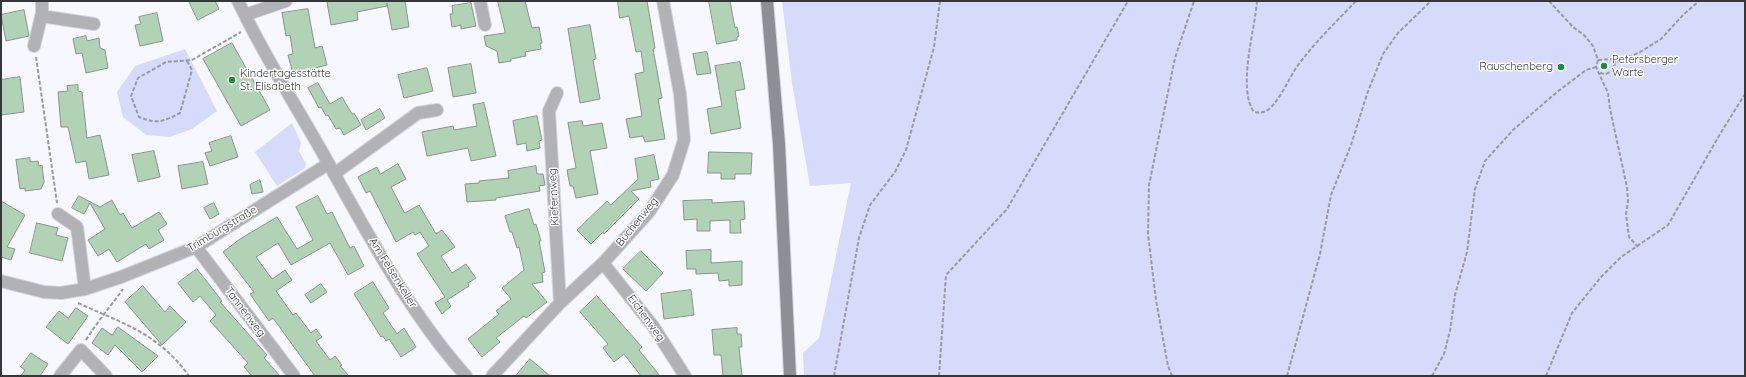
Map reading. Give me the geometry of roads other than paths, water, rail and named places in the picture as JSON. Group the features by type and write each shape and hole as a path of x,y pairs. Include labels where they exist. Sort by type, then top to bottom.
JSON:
{"main road":[{"path":"767,1 779,144 790,376"}],"street":[{"path":"34,46 41,16 42,1"},
{"name":"Am Felsenkeller","path":"238,1 331,169 392,274 446,353 466,376"},
{"path":"245,15 286,1"},
{"path":"480,1 485,25"},
{"name":"Buchenweg","path":"492,376 560,303 603,263 649,212 673,175 684,140 680,94 664,1"},
{"path":"41,16 94,24"},
{"name":"Kiefernweg","path":"557,93 549,111 560,303"},
{"name":"Trimburgstraße","path":"1,281 44,292 61,293 85,289 121,277 196,247 331,169 418,113 437,110"},
{"path":"58,214 77,227 85,289"},
{"name":"Tannenweg","path":"196,247 294,376"},
{"name":"Eichenweg","path":"603,263 653,326 685,376"},
{"path":"60,376 81,350 106,376"}],"place":[{"name":"Petersberger Warte","path":"1604,66"},
{"name":"Rauschenberg","path":"1561,67"},
{"name":"Kindertagesstätte St. Elisabeth","path":"232,80"}]}
